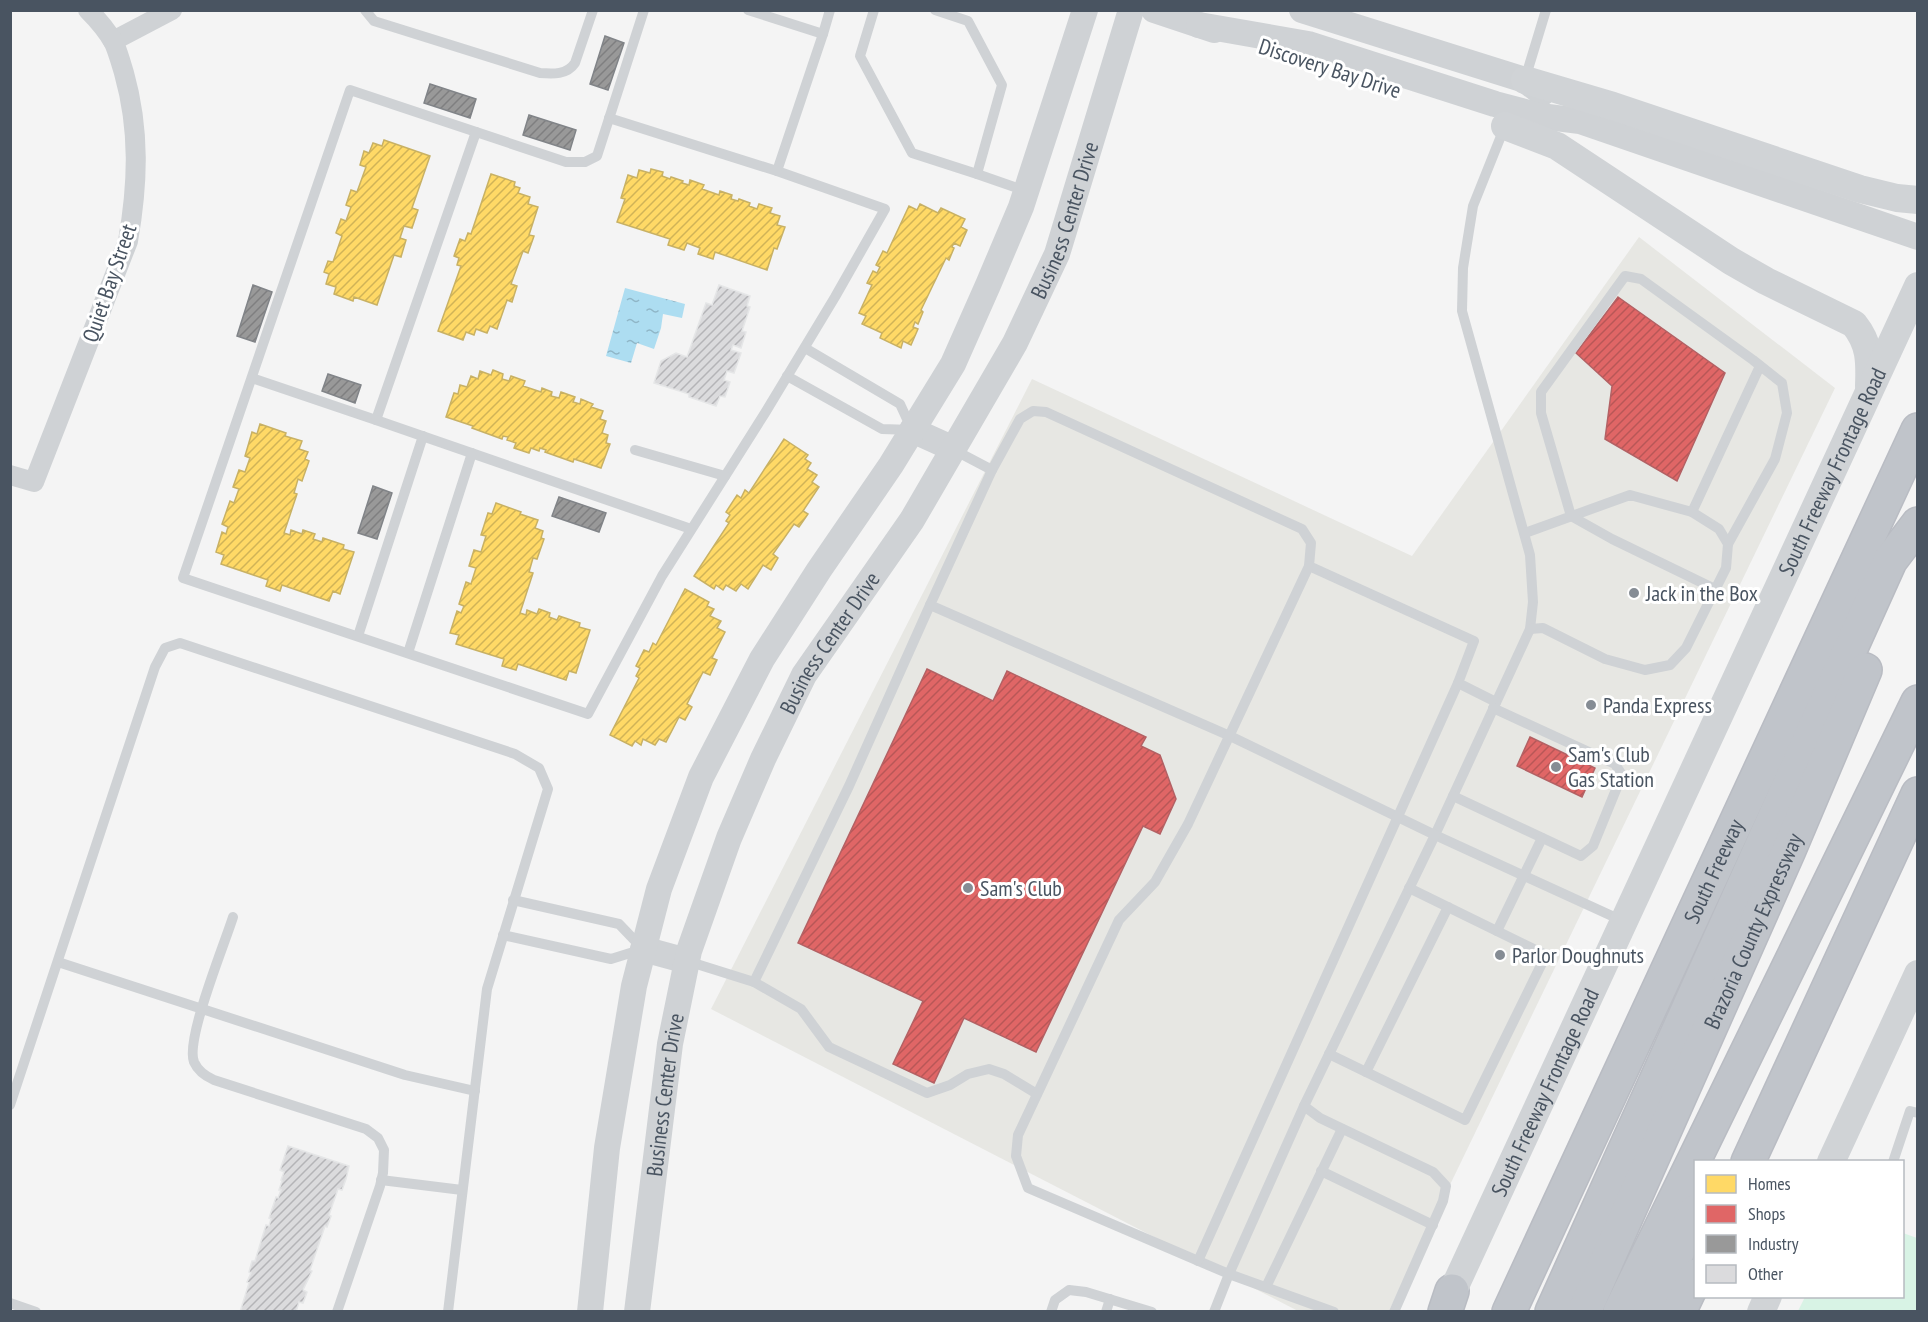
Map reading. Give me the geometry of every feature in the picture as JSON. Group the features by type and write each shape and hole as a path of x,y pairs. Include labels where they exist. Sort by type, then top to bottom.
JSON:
{"highway":[{"name":"South Freeway","path":"1509,1311 1917,430"},
{"path":"1552,1311 1890,561 1917,524"},
{"name":"Brazoria County Expressway","path":"1584,1311 1789,850 1917,548"},
{"name":"Brazoria County Expressway","path":"1620,1311 1917,702"},
{"path":"1718,1160 1917,747"},
{"path":"1748,1160 1917,794"},
{"path":"1650,1311 1694,1213"},
{"path":"1679,1311 1694,1278"}],"main road":[{"path":"1525,80 1624,110 1860,189 1897,198 1917,200"},
{"path":"1505,126 1557,146 1731,261 1766,281 1854,324 1863,336 1870,361 1869,390"},
{"name":"South Freeway Frontage Road","path":"1447,1305 1917,286"},
{"path":"1831,1160 1917,974"}],"street":[{"path":"88,10 113,40 172,10"},
{"name":"Business Center Drive","path":"590,1311 607,1148 634,986 659,889 701,777 757,669 819,570 891,465 953,364 1026,191 1085,10"},
{"name":"Business Center Drive","path":"637,1311 670,1044 687,961 729,838 763,759 804,675 912,520 1015,343 1057,254 1131,10"},
{"name":"Discovery Bay Drive","path":"1154,10 1505,126"},
{"name":"Discovery Bay Drive","path":"1302,10 1525,80 1580,121"},
{"path":"1199,25 1308,44 1494,104 1540,116 1580,121 1917,237"},
{"name":"Quiet Bay Street","path":"10,475 34,483 128,241 135,203 137,167 135,129 129,93 113,40"},
{"path":"912,430 954,449"},
{"path":"643,949 687,961"}],"lane":[{"path":"365,10 374,21 540,73 551,74 565,71 575,63 592,10"},
{"path":"609,118 777,171 885,209 788,376 662,576 588,714 183,578 350,90 566,162 585,162 597,156 609,118 644,10"},
{"path":"748,10 823,34"},
{"path":"777,171 830,10"},
{"path":"874,10 860,56 912,153 1026,191"},
{"path":"935,10 968,21 1002,85 976,174"},
{"path":"1525,80 1546,10"},
{"path":"1214,1311 1304,1106 1435,835 1530,629 1533,602 1530,555 1462,311 1463,268 1473,206 1505,126"},
{"path":"376,420 476,132"},
{"path":"1530,629 1543,628 1605,658 1645,670 1670,665 1686,648 1715,589 1725,568 1728,544 1775,459 1787,412 1782,383 1641,279 1625,276 1541,392 1541,413 1571,516 1612,539 1715,589"},
{"path":"788,376 882,429 912,430 900,404 804,348"},
{"path":"1692,512 1760,366"},
{"path":"252,378 691,529"},
{"path":"754,982 849,786 992,470 1020,420 1033,411 1046,412 1302,529 1311,543 1309,566 1188,824 1155,882 1119,920 1018,1135 1016,1156 1028,1188 1229,1274 1334,1311"},
{"path":"358,636 423,436"},
{"path":"954,449 992,470"},
{"path":"635,450 725,476"},
{"path":"408,653 472,453"},
{"path":"1525,533 1630,495 1692,512 1719,529 1728,544"},
{"path":"1198,1261 1458,683 1474,642 1309,566"},
{"path":"930,605 1230,736 1397,818 1623,921"},
{"path":"10,1105 155,667 165,648 180,644 514,754 539,768 548,789 487,989 448,1311"},
{"path":"1453,796 1581,856 1593,846 1622,775 1615,764 1495,705 1458,683"},
{"path":"1497,931 1542,838"},
{"path":"1329,1054 1465,1120 1546,955 1409,888"},
{"path":"503,935 611,959 643,949 619,924 513,900"},
{"path":"1366,1072 1448,907"},
{"path":"233,917 202,1009 192,1048 194,1061 204,1075 366,1130 378,1138 384,1150 381,1180 337,1311"},
{"path":"687,961 754,982 801,1009 829,1047 927,1093 950,1085 968,1074 989,1069 1004,1074 1037,1094"},
{"path":"58,962 405,1075 475,1091"},
{"path":"1304,1106 1320,1118 1433,1172 1446,1186 1443,1201 1394,1311"},
{"path":"1893,1160 1910,1111 1917,1113"},
{"path":"1266,1287 1342,1129"},
{"path":"1322,1172 1433,1225"},
{"path":"381,1180 462,1190"},
{"path":"1051,1311 1055,1300 1069,1290 1086,1292 1152,1311"},
{"path":"1106,1311 1110,1299"},
{"path":"10,1303 36,1311"}],"shaded area":[{"path":"1639,237 1835,388 1389,1311 1298,1311 711,1009 1032,379 1412,556"}],"green space":[{"path":"1904,1233 1917,1238 1917,1311 1798,1311 1804,1298 1904,1298"}],"water":[{"path":"625,288 685,304 682,318 663,314 654,349 637,343 631,363 606,356"}],"building: Homes":[{"path":"384,140 430,156 412,208 418,210 412,228 404,226 400,238 406,240 401,257 394,255 377,305 354,297 353,301 334,294 336,287 326,284 329,274 324,272 328,261 333,262 342,236 336,233 341,219 346,221 351,207 346,205 351,190 357,192 366,167 360,165 364,151 369,153 373,143 382,146"},
{"path":"651,169 663,172 662,176 670,179 671,177 683,181 682,183 689,185 690,180 704,185 702,189 719,195 720,191 732,195 731,199 750,203 749,206 757,209 759,204 772,208 770,213 780,216 777,225 785,227 777,249 774,248 767,270 715,252 713,259 698,254 700,248 687,243 684,250 668,245 670,239 617,222 625,199 621,198 628,175 637,178 639,170 650,173"},
{"path":"491,174 515,182 514,186 520,188 518,193 530,197 528,204 538,207 529,235 534,236 528,253 523,251 511,284 517,286 512,302 507,300 497,329 490,326 487,333 476,329 474,335 466,332 463,340 438,331 461,266 457,265 459,258 454,256 460,239 465,241 468,233 471,234"},
{"path":"920,204 938,213 941,208 965,219 961,227 967,230 960,246 954,243 949,260 946,258 921,310 923,312 918,324 915,322 913,327 918,329 911,345 903,341 901,348 880,338 882,333 862,324 866,316 859,313 872,285 867,283 873,271 877,273 880,267 876,265 883,251 887,253 909,206 917,210"},
{"path":"493,370 503,374 502,379 509,381 511,376 525,381 523,386 541,392 542,388 552,392 551,396 559,398 561,392 575,397 573,402 580,404 581,399 593,404 591,407 603,411 600,419 606,421 602,433 608,435 606,443 610,444 601,468 574,459 573,462 540,448 539,451 531,448 529,453 514,448 516,443 507,440 508,437 503,436 502,439 446,417 454,393 458,394 460,385 467,387 471,376 478,379 480,371 491,375"},
{"path":"260,424 302,441 299,449 308,452 305,459 309,461 302,481 298,479 294,493 297,494 284,533 290,535 291,530 302,534 303,530 315,534 313,539 322,542 323,538 344,545 343,549 354,552 340,594 333,591 329,601 282,585 280,591 266,586 268,580 221,564 224,555 216,552 222,532 226,534 228,527 222,524 230,501 234,503 239,489 233,487 239,470 245,472 250,458 245,456 252,432 257,434"},
{"path":"784,439 808,455 805,459 811,463 807,469 817,475 812,482 819,487 803,511 808,514 799,527 794,524 773,554 778,558 771,570 763,565 748,589 741,584 736,591 726,585 723,590 716,585 714,589 694,576 729,523 726,521 730,515 726,512 737,495 741,498 745,490 749,493"},
{"path":"496,503 538,520 535,528 543,531 541,538 544,539 537,559 533,558 529,572 533,573 520,613 526,615 527,610 537,614 539,609 550,613 549,617 557,620 559,616 580,623 579,627 590,630 576,673 569,671 566,680 518,664 516,670 502,666 504,659 456,644 459,635 450,633 457,611 461,613 464,606 459,604 466,582 471,584 476,568 469,566 474,550 481,552 486,536 481,535 488,513 492,514"},
{"path":"685,589 709,602 707,606 714,609 710,616 721,621 717,628 725,632 712,658 717,660 710,675 703,672 687,704 692,707 685,720 679,717 666,742 659,739 655,745 643,739 641,745 635,741 632,746 610,735 639,678 636,676 640,668 636,666 644,650 649,652 653,643 656,645"}],"building: Shops":[{"path":"1618,297 1725,373 1677,481 1605,439 1612,386 1576,353"},
{"name":"Sam's Club","path":"927,669 993,701 1007,671 1146,737 1141,746 1160,755 1176,799 1160,834 1143,826 1036,1052 964,1018 934,1083 893,1064 923,1001 798,943"},
{"name":"Sam's Club Gas Station","path":"1530,737 1595,768 1582,797 1517,766"}],"building: Industry":[{"path":"605,36 624,43 608,90 590,84"},
{"path":"430,84 476,99 470,118 424,103"},
{"path":"529,115 576,130 570,150 523,135"},
{"path":"253,285 272,292 255,342 237,336"},
{"path":"328,374 361,385 355,403 322,391"},
{"path":"373,486 392,493 377,539 358,533"},
{"path":"559,497 606,513 599,532 552,516"}],"building: Other":[{"path":"719,285 750,296 747,306 750,307 742,331 746,332 741,348 733,345 731,350 741,353 734,373 727,371 724,380 730,382 725,397 720,396 716,406 689,397 689,394 654,383 661,361 676,353 687,357 706,303 712,305"},
{"path":"288,1146 349,1166 346,1179 342,1190 338,1189 329,1215 331,1216 327,1227 325,1226 310,1270 312,1271 303,1290 307,1292 303,1303 299,1302 296,1312 240,1312 249,1283 247,1282 251,1273 249,1272 252,1261 255,1261 266,1225 269,1226 271,1219 269,1218 276,1197 278,1198 281,1190 279,1190 284,1172 280,1170"}],"place":[{"name":"Jack in the Box","path":"1634,593"},
{"name":"Panda Express","path":"1591,705"},
{"name":"Sam's Club Gas Station","path":"1556,767"},
{"name":"Sam's Club","path":"968,888"},
{"name":"Parlor Doughnuts","path":"1500,955"}]}
